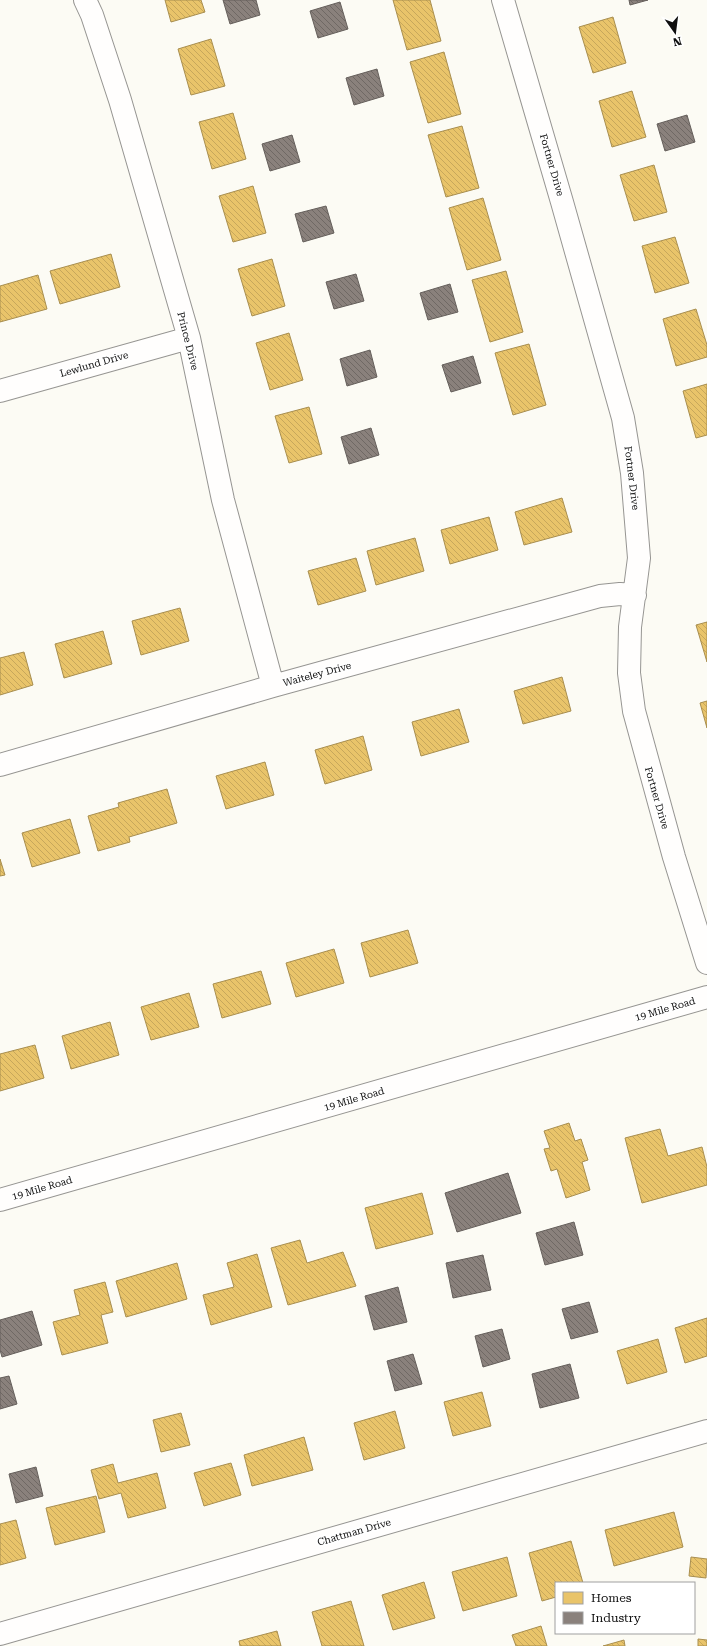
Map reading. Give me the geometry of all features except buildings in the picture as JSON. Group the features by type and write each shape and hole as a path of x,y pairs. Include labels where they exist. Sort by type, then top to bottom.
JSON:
{"street":[{"name":"Prince Drive","path":"85,0 92,15 120,100 189,338 223,500 273,686"},
{"name":"Fortner Drive","path":"503,0 623,418 632,473 638,528 639,558 630,627 629,673 634,711 674,857 707,963"},
{"name":"Lewlund Drive","path":"0,391 189,338"},
{"name":"Waiteley Drive","path":"0,764 273,686 600,596 620,594 635,595"},
{"name":"19 Mile Road","path":"0,1200 707,997"},
{"name":"Chattman Drive","path":"0,1634 707,1431"}]}
